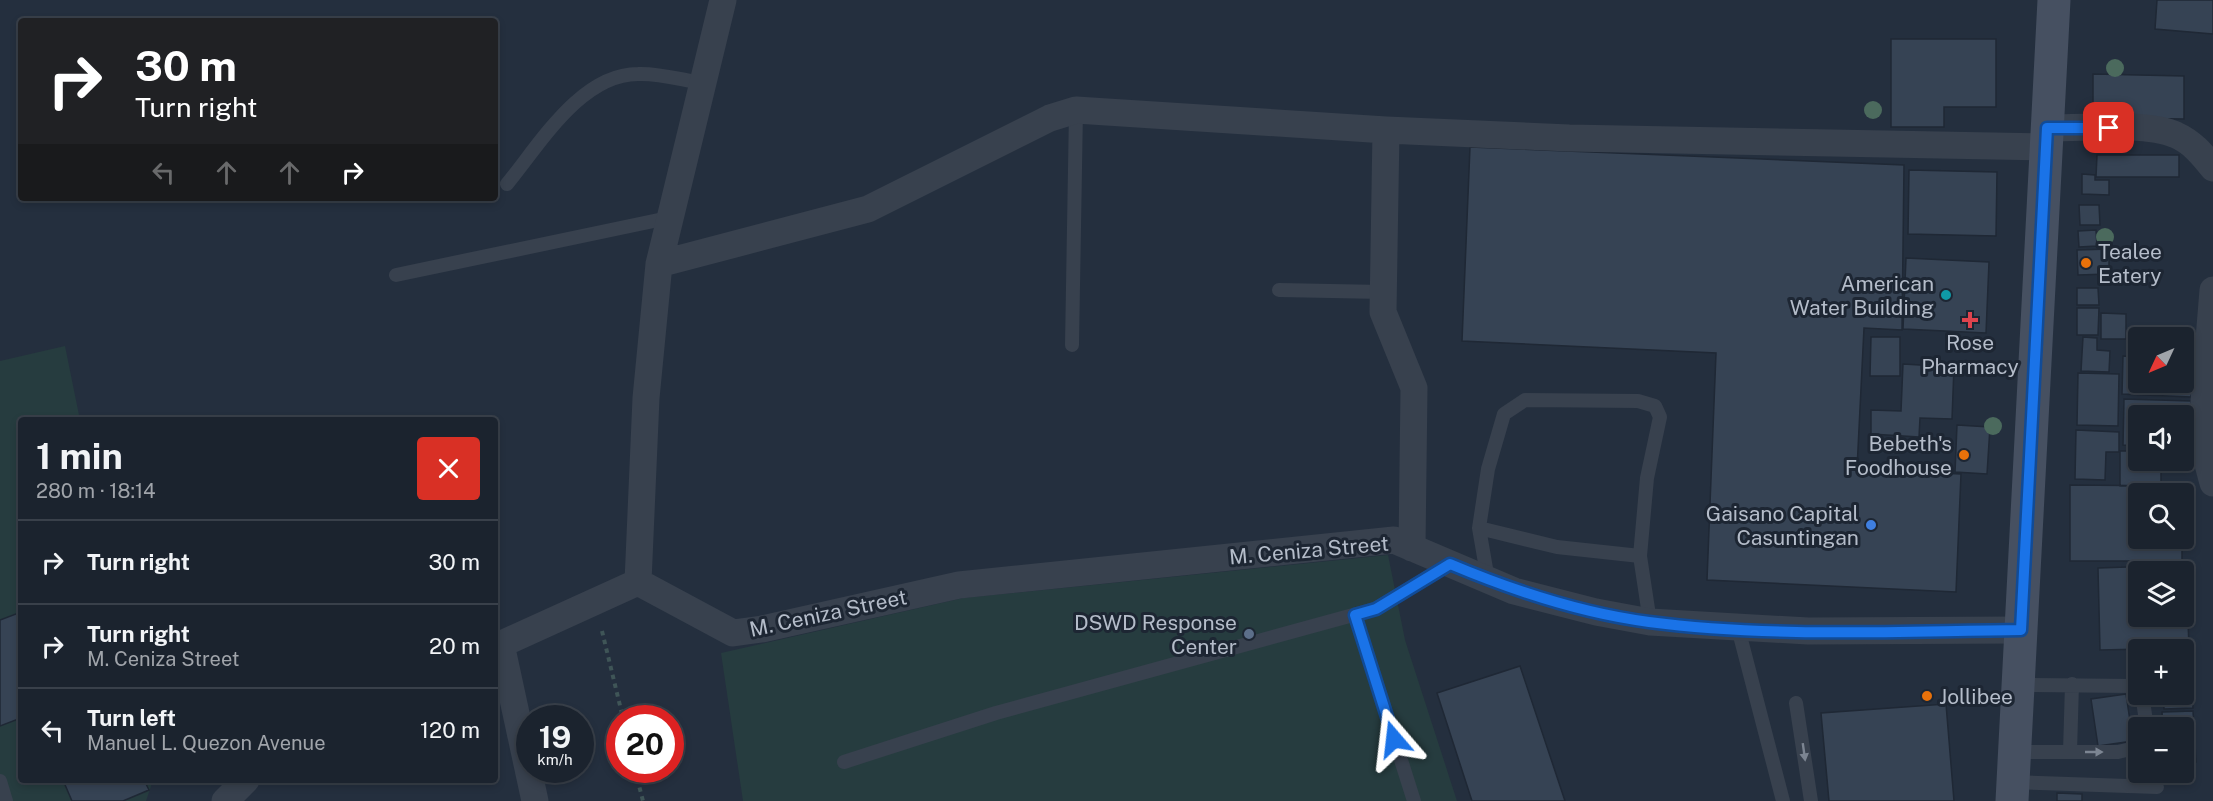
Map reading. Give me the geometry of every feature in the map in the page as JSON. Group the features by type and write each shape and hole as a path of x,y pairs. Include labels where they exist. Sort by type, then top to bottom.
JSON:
{"main road":[{"path":"2013,778 2054,0"}],"street":[{"path":"535,801 498,646 638,582 646,398 658,264 723,0"},
{"path":"658,264 868,209 1050,118 1076,110 1386,130 1569,138 2047,138 2150,129 2175,134 2198,149 2213,168"},
{"path":"1386,130 1383,312 1414,388 1412,548"},
{"path":"2213,290 2201,438 2213,483"},
{"name":"M. Ceniza Street","path":"638,582 733,633 983,582 1394,540 1514,591 1596,612 1650,622 1808,631 2021,630"},
{"path":"227,800 243,783"}],"lane":[{"path":"507,184 581,96 603,81 637,74 702,83"},
{"path":"1072,345 1076,110"},
{"path":"396,274 668,218"},
{"path":"1279,290 1383,292"},
{"path":"1488,580 1479,528 1488,469 1504,414 1525,400 1638,401 1655,406 1660,417 1647,478 1640,556 1650,622"},
{"path":"1479,528 1557,547 1640,556"},
{"path":"844,762 996,713 1376,609 1450,564"},
{"path":"1355,615 1414,801"},
{"path":"1738,628 1783,801"},
{"path":"2070,752 2072,684"},
{"path":"2018,685 2128,686"},
{"path":"1796,703 1811,801"},
{"path":"2013,778 2070,752 2118,752 2128,750"},
{"path":"2013,778 2157,787"},
{"path":"0,781 6,801"}],"path":[{"path":"594,601 620,705"},
{"path":"638,783 643,801"}],"green space":[{"path":"65,346 79,417 18,417 18,783 152,783 146,801 0,801 0,361"},
{"path":"1388,555 1405,640 1457,801 743,801 721,653 963,598"}],"building":[{"path":"2157,0 2213,0 2213,34 2155,29"},
{"path":"1891,39 1996,39 1996,107 1944,107 1944,127 1891,127"},
{"path":"2093,74 2184,76 2184,119 2111,118 2111,113 2093,112"},
{"path":"1470,147 1904,165 1902,330 1864,328 1857,469 1961,474 1956,592 1707,580 1716,353 1462,341"},
{"path":"2097,155 2179,155 2179,177 2096,177"},
{"path":"1909,170 1997,172 1996,236 1908,234"},
{"path":"2082,174 2095,175 2095,180 2109,180 2109,195 2082,194"},
{"path":"2079,205 2099,205 2100,225 2080,225"},
{"path":"2096,230 2097,246 2079,247 2078,231"},
{"path":"2109,249 2109,274 2078,275 2077,250"},
{"name":"American Water Building","path":"1906,258 1989,262 1986,333 1903,329"},
{"path":"2077,288 2098,288 2099,305 2077,305"},
{"path":"2077,308 2099,308 2098,335 2077,335"},
{"path":"2101,313 2126,314 2126,339 2101,339"},
{"path":"1871,337 1900,337 1900,376 1870,376"},
{"path":"2083,337 2097,338 2097,350 2110,351 2109,372 2081,371"},
{"path":"2123,356 2128,356 2128,393 2191,393 2191,397 2122,394"},
{"path":"1903,364 1954,367 1952,419 1920,418 1919,437 1871,434 1871,410 1901,411"},
{"path":"2078,373 2119,374 2118,426 2077,425"},
{"path":"2124,399 2191,401 2191,405 2128,405 2128,445 2123,445"},
{"path":"1957,425 1990,427 1987,474 1955,472"},
{"path":"2076,430 2119,432 2119,452 2106,452 2105,480 2075,479"},
{"path":"2120,451 2128,451 2128,471 2161,471 2161,483 2128,483 2128,486 2120,486"},
{"path":"2070,485 2128,486 2128,549 2182,549 2182,561 2070,561"},
{"path":"2128,567 2128,627 2188,627 2189,639 2128,639 2128,649 2100,650 2098,568"},
{"path":"18,613 18,719 0,726 0,620"},
{"path":"1520,666 1565,801 1472,801 1437,693"},
{"path":"2126,694 2129,717 2128,742 2098,746 2091,699"},
{"path":"1946,704 1954,801 1829,801 1821,713"},
{"path":"2164,705 2193,705 2193,708 2164,709"},
{"path":"2193,711 2193,717 2162,717 2162,712"},
{"path":"2194,728 2196,762 2194,762"},
{"path":"64,783 146,783 149,790 123,801 72,801"},
{"path":"2057,793 2082,794 2082,801 2057,801"}],"place":[{"name":"Tealee Eatery","path":"2086,263"},
{"name":"American Water Building","path":"1946,295"},
{"name":"Rose Pharmacy","path":"1970,320"},
{"name":"Bebeth's Foodhouse","path":"1964,455"},
{"name":"Gaisano Capital Casuntingan","path":"1871,525"},
{"name":"DSWD Response Center","path":"1249,634"},
{"name":"Jollibee","path":"1927,696"}],"route":[{"path":"1394,739 1355,615 1376,609 1450,564 1514,591 1596,612 1650,622 1808,631 2021,630 2047,128 2109,128"}]}
